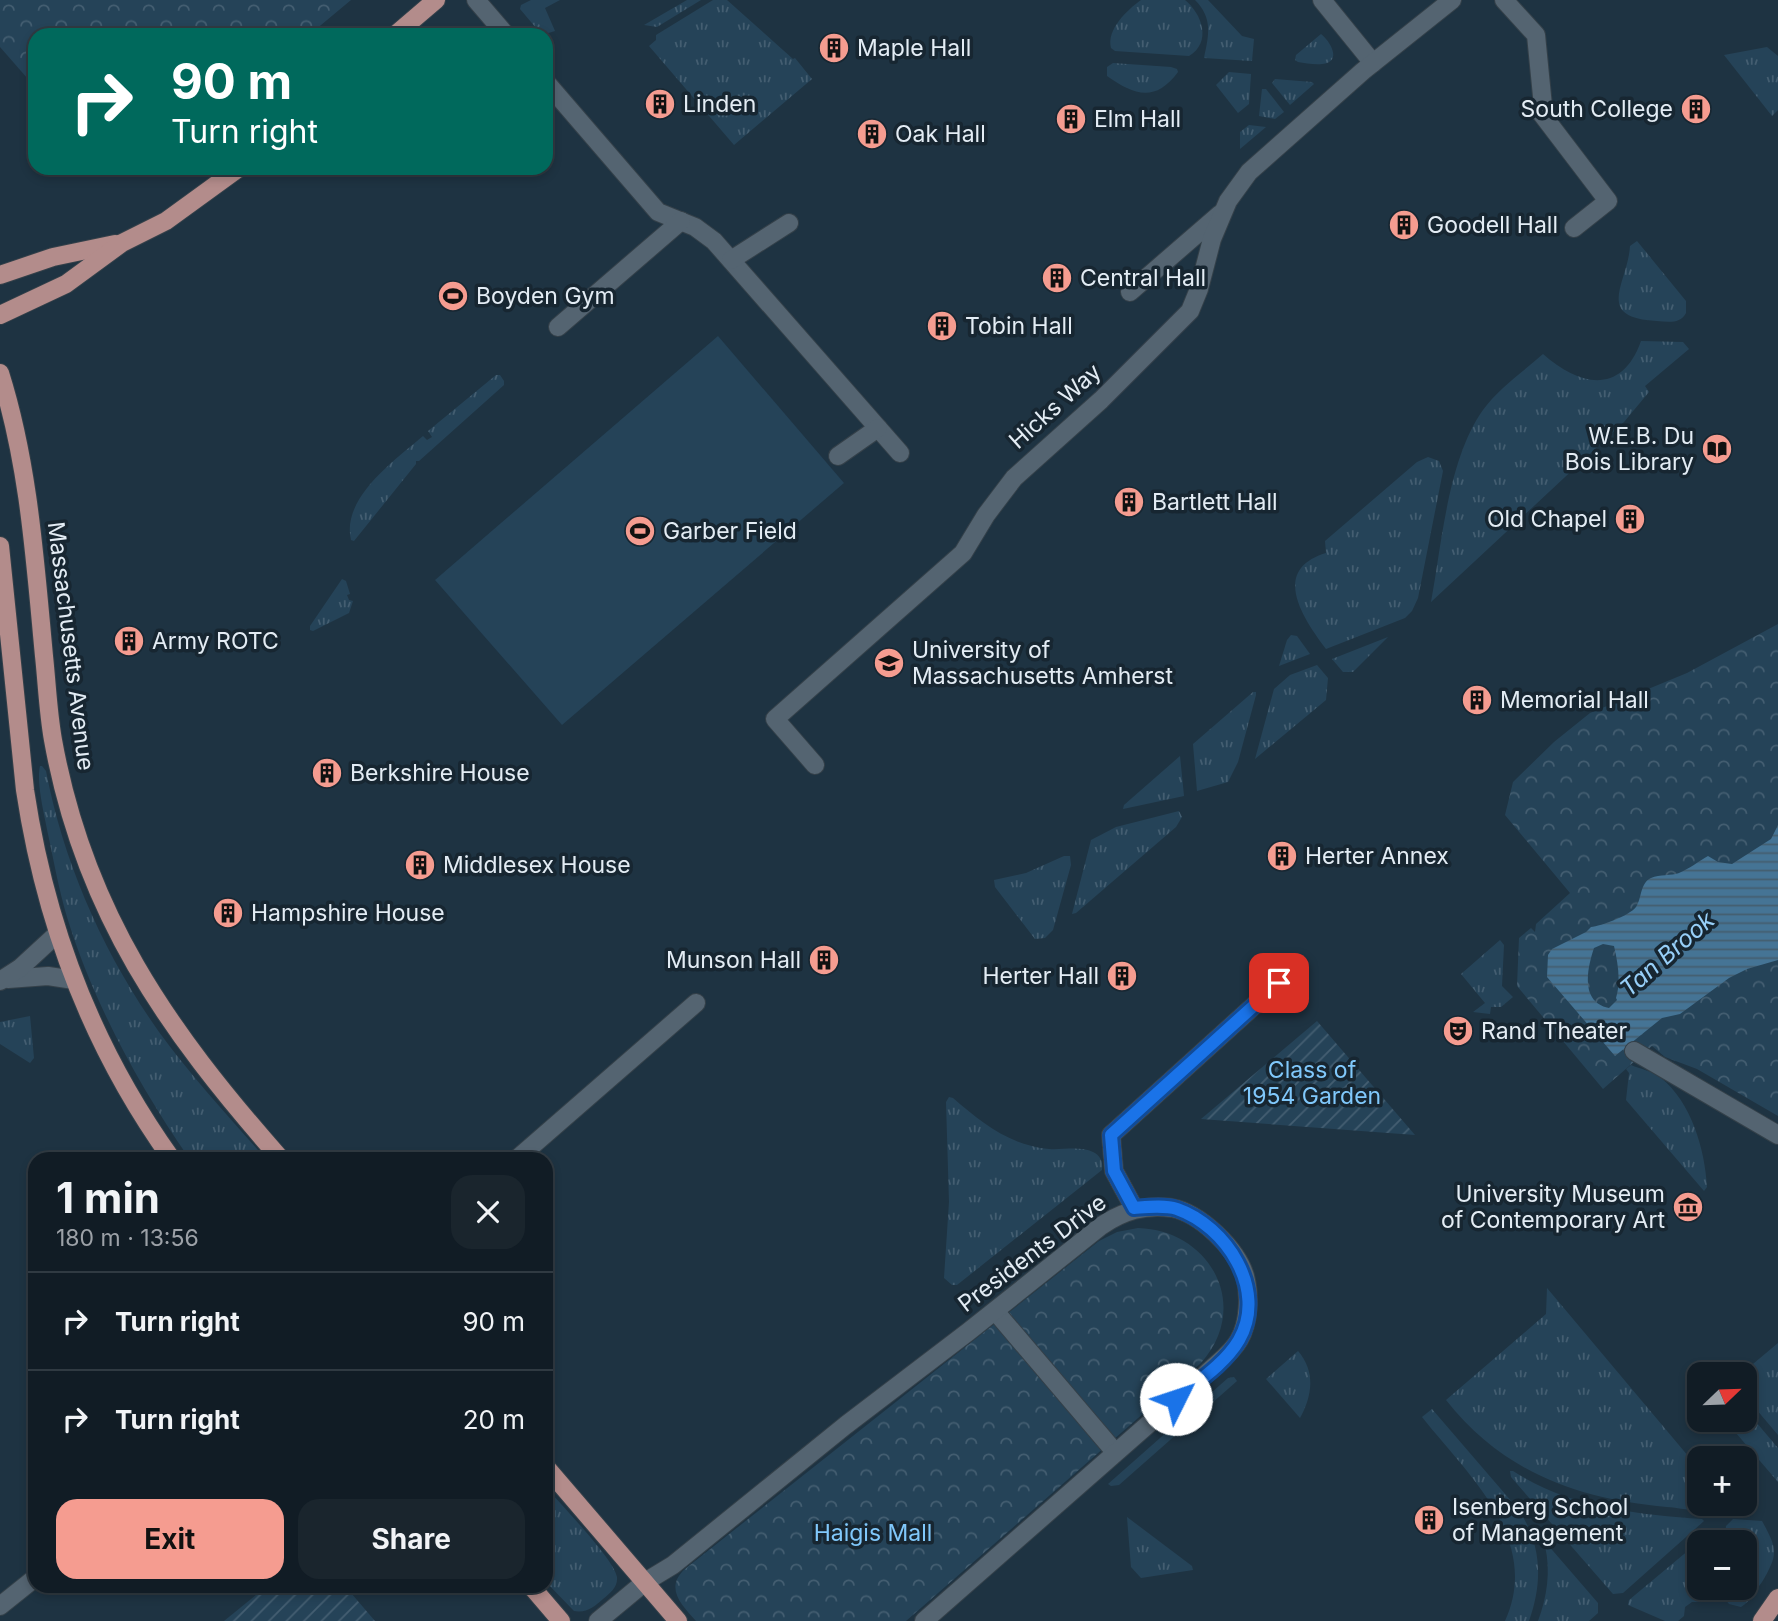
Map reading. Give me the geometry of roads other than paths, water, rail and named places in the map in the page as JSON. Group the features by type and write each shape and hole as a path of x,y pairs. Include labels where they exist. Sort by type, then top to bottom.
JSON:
{"main road":[{"path":"403,28 436,0"},
{"path":"0,315 66,284 122,243 166,221 229,175"},
{"path":"0,275 53,257 122,243"},
{"name":"Massachusetts Avenue","path":"0,373 13,420 27,493 54,741 70,811 86,863 109,918 164,1014 275,1152"},
{"path":"0,546 6,672 30,827 58,933 94,1026 124,1083 167,1152"},
{"path":"553,1475 678,1621"},
{"path":"537,1593 561,1621"},
{"path":"1762,1621 1778,1598"}],"street":[{"path":"476,0 500,28"},
{"path":"1322,0 1373,63"},
{"name":"Hicks Way","path":"815,765 775,719 962,554 1011,481 1101,400 1190,311 1225,209 1236,188 1249,172 1373,63 1452,0"},
{"path":"1504,0 1536,35 1543,106 1541,113 1608,201 1574,228"},
{"path":"553,90 658,212 702,232 731,260 900,453"},
{"path":"1130,292 1225,209"},
{"path":"558,327 681,221"},
{"path":"731,260 789,223"},
{"path":"838,456 878,428"},
{"path":"2,980 20,968 58,933"},
{"path":"2,980 48,976 74,980"},
{"path":"1134,1208 1114,1171 1111,1135 1279,983"},
{"path":"525,1152 696,1003"},
{"path":"1634,1051 1778,1135"},
{"name":"Presidents Drive","path":"598,1621 645,1582 673,1565 846,1425 1101,1226 1134,1208 1175,1208 1198,1219 1219,1236 1245,1276 1248,1307 1240,1339 1229,1352 924,1621"},
{"path":"995,1311 1115,1452"},
{"path":"0,1606 28,1584"}],"water":[{"name":"Tan Brook","path":"1778,825 1778,960 1747,969 1729,978 1680,1014 1662,1018 1615,1056 1547,977 1548,955 1552,949 1591,927 1627,914 1636,907 1647,880 1679,873 1708,856 1718,862 1732,864 1771,839","holes":["1603,944 1614,946 1618,966 1617,1000 1609,1008 1593,999 1588,975 1594,948"]}],"place":[{"name":"Maple Hall","path":"834,48"},
{"name":"Linden","path":"660,104"},
{"name":"South College","path":"1696,109"},
{"name":"Elm Hall","path":"1071,119"},
{"name":"Oak Hall","path":"872,134"},
{"name":"Goodell Hall","path":"1404,225"},
{"name":"Central Hall","path":"1057,278"},
{"name":"Boyden Gym","path":"453,296"},
{"name":"Tobin Hall","path":"942,326"},
{"name":"W.E.B. Du Bois Library","path":"1717,449"},
{"name":"Bartlett Hall","path":"1129,502"},
{"name":"Old Chapel","path":"1630,519"},
{"name":"Garber Field","path":"640,531"},
{"name":"Army ROTC","path":"129,641"},
{"name":"University of Massachusetts Amherst","path":"889,663"},
{"name":"Memorial Hall","path":"1477,700"},
{"name":"Berkshire House","path":"327,773"},
{"name":"Herter Annex","path":"1282,856"},
{"name":"Middlesex House","path":"420,865"},
{"name":"Hampshire House","path":"228,913"},
{"name":"Munson Hall","path":"824,960"},
{"name":"Herter Hall","path":"1122,976"},
{"name":"Rand Theater","path":"1458,1031"},
{"name":"University Museum of Contemporary Art","path":"1688,1207"},
{"name":"Isenberg School of Management","path":"1429,1520"}],"park label":[{"name":"Class of 1954 Garden","path":"1312,1083"},
{"name":"Haigis Mall","path":"873,1533"}]}
